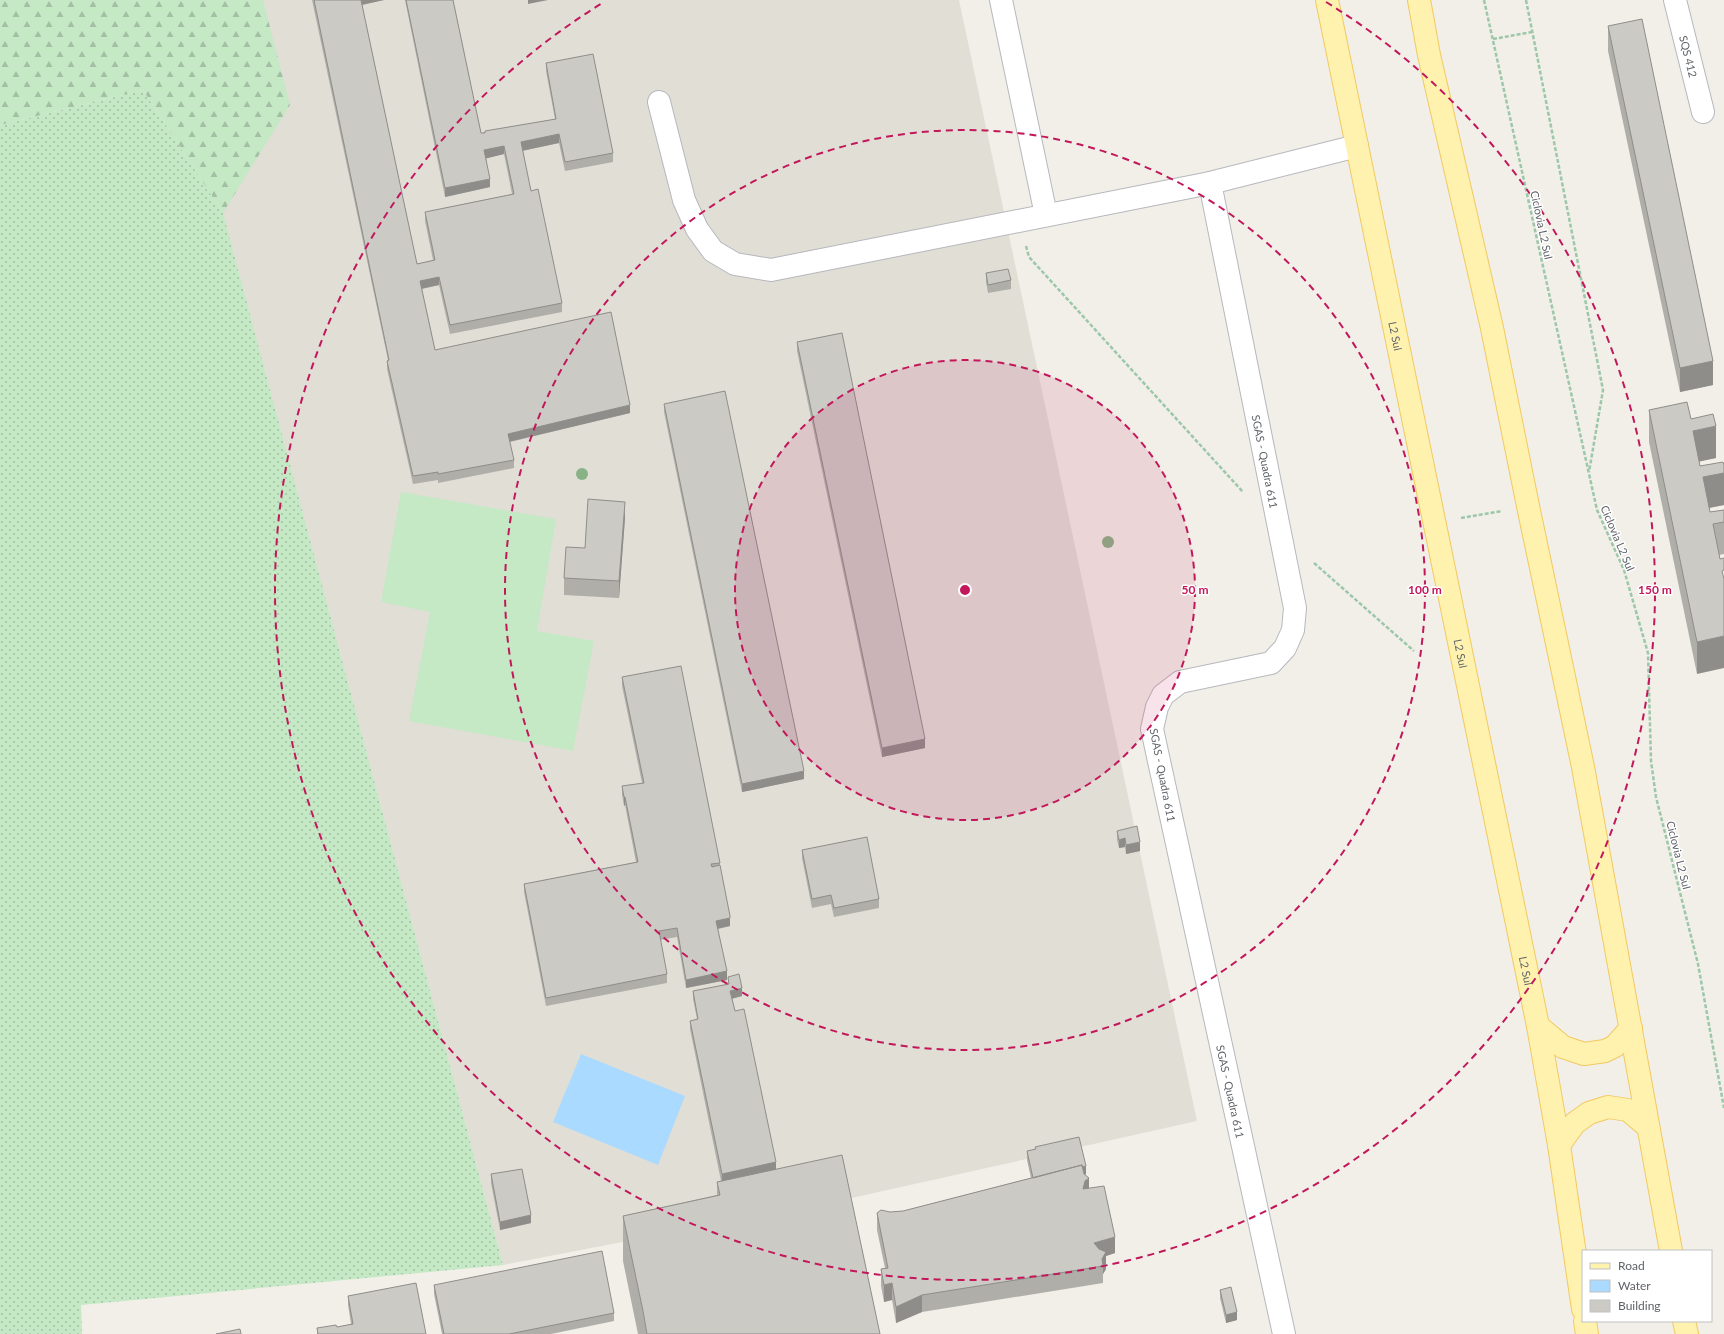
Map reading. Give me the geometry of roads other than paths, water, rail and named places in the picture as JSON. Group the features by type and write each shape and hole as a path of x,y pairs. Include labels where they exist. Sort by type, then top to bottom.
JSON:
{"main road":[{"name":"L2 Sul","path":"1327,0 1538,1026 1559,1145 1582,1302"},
{"path":"1419,0 1429,55 1492,328 1583,767 1631,1028 1647,1126 1671,1250"},
{"path":"1538,1026 1564,1047 1584,1054 1605,1051 1616,1046 1631,1028"},
{"path":"1559,1145 1575,1123 1589,1113 1608,1107 1628,1110 1647,1126"},
{"path":"1585,1322 1587,1334"},
{"path":"1684,1322 1687,1334"}],"street":[{"path":"1001,0 1046,215"},
{"name":"SQS 412","path":"1675,0 1703,112"},
{"path":"659,102 684,200 696,229 714,250 735,264 771,270 1210,183 1357,146"},
{"name":"SGAS - Quadra 611","path":"1210,183 1295,608 1293,630 1285,648 1271,663 1180,682 1163,695 1157,707 1152,729 1284,1334"}],"water":[{"path":"581,1054 685,1096 658,1165 553,1122"}]}
